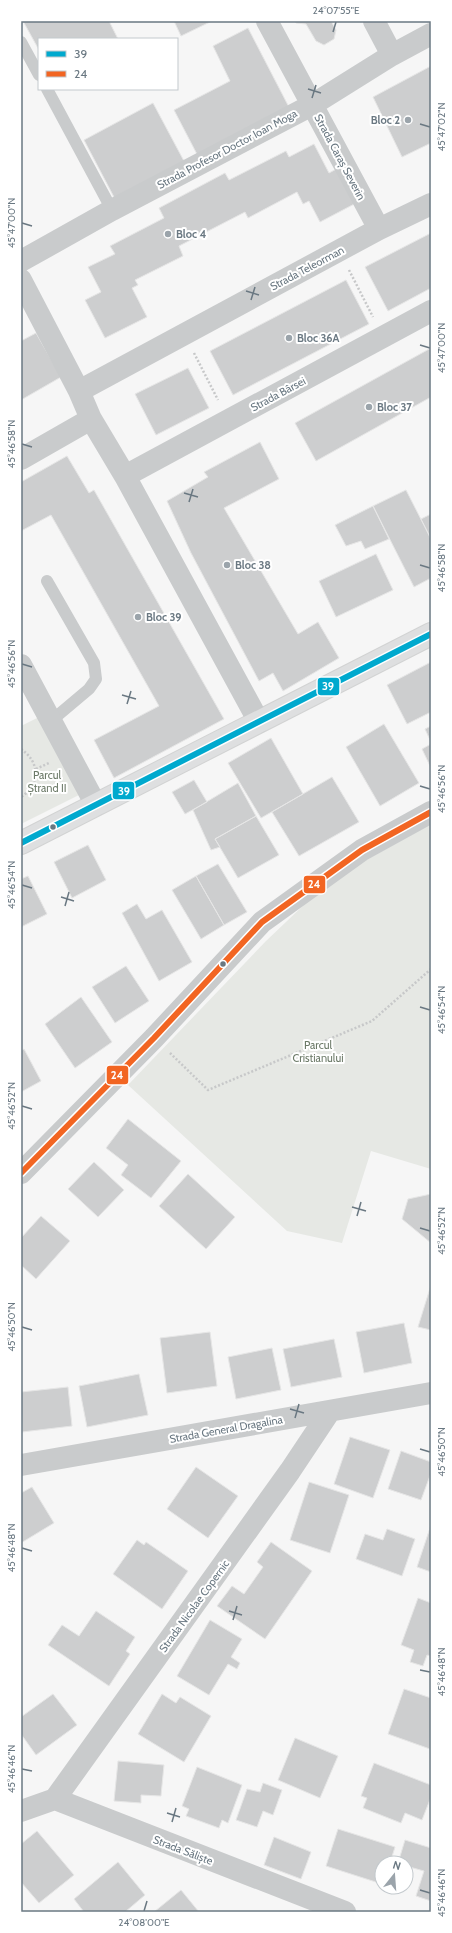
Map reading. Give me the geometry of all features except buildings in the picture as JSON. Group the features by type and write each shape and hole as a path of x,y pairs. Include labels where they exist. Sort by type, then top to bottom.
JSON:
{"street":[{"name":"Strada Caraș Severin","path":"267,21 379,229"},
{"path":"374,21 392,56"},
{"name":"Strada Profesor Doctor Ioan Moga","path":"21,261 112,210 312,105 431,34"},
{"name":"Strada Teleorman","path":"79,391 379,229 431,204"},
{"path":"21,280 29,315 79,391 91,419 125,476 259,722"},
{"name":"Strada Bârsei","path":"125,476 431,311"},
{"path":"21,459 91,419"},
{"path":"21,843 431,634"},
{"path":"21,665 96,805"},
{"path":"21,1173 154,1038 262,922 362,850 431,812"},
{"name":"Strada General Dragalina","path":"21,1465 431,1393"},
{"name":"Strada Nicolae Copernic","path":"55,1799 290,1471 330,1410"},
{"path":"21,1811 55,1799"},
{"name":"Strada Săliște","path":"55,1799 345,1912"}],"lane":[{"path":"21,42 38,73"},
{"path":"48,90 112,210"},
{"path":"47,581 94,663 96,679 89,689 51,721"}],"path":[{"path":"339,251 383,337"},
{"path":"184,335 228,420"},
{"path":"21,749 28,754 36,769 36,778 28,793 21,797"},
{"path":"154,1038 208,1090 372,1021 431,969"}],"green space":[{"name":"Parcul Ștrand II","path":"41,716 81,794 21,824 21,726"},
{"name":"Parcul Cristianului","path":"431,824 431,1169 371,1151 342,1243 287,1231 128,1085 266,941 307,902 359,864"}],"transit line":[{"name":"39","path":"21,843 431,634"},
{"name":"24","path":"21,1173 154,1038 262,922 362,850 431,812"}],"place":[{"name":"Bloc 2","path":"408,120"},
{"name":"Bloc 4","path":"168,234"},
{"name":"Bloc 36A","path":"289,338"},
{"name":"Bloc 37","path":"369,407"},
{"name":"Bloc 38","path":"227,565"},
{"name":"Bloc 39","path":"138,617"}]}
